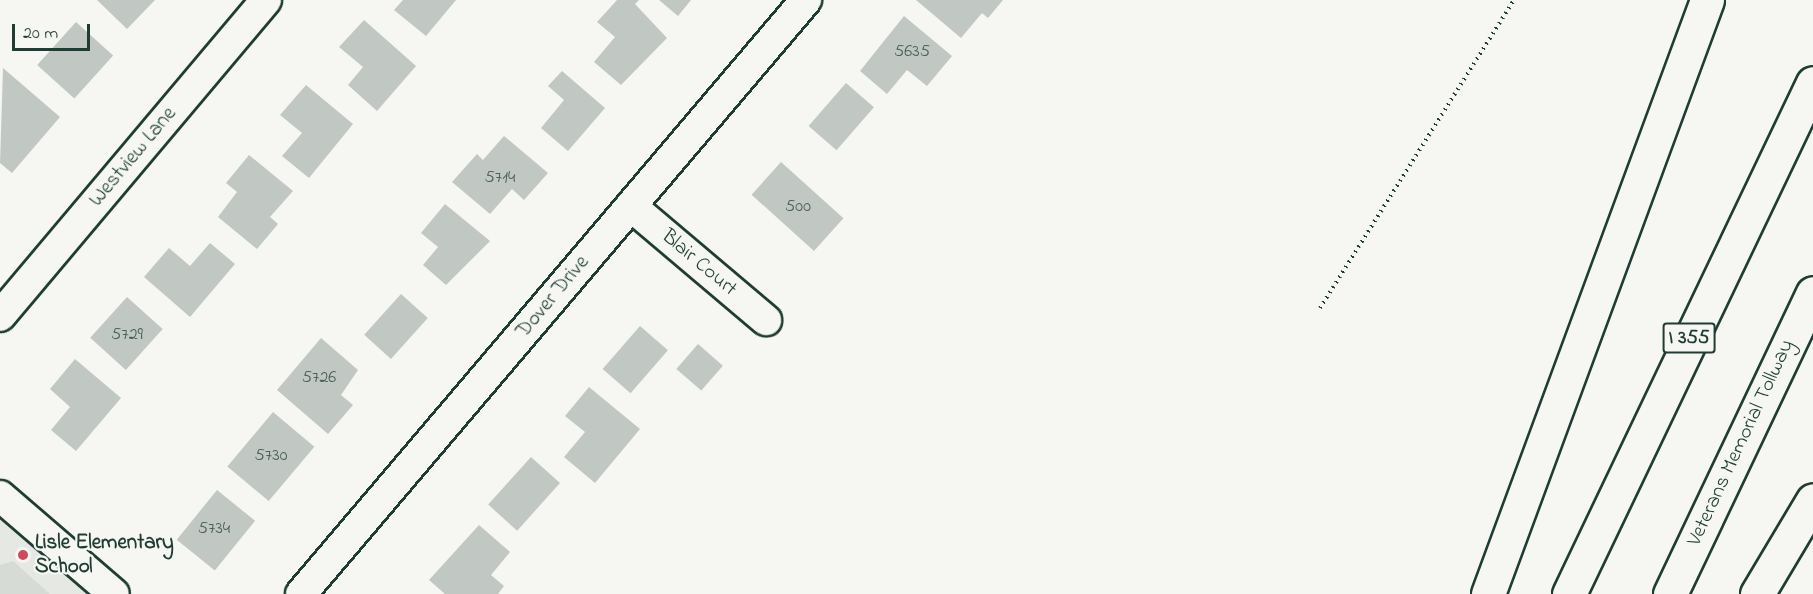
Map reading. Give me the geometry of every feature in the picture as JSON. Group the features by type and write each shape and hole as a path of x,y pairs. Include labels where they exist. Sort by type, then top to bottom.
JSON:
{"highway":[{"path":"1488,594 1707,0"},
{"name":"I 355","path":"1569,594 1813,83"},
{"name":"Veterans Memorial Tollway","path":"1670,594 1813,293"},
{"path":"1757,594 1813,500"}],"street":[{"name":"Westview Lane","path":"0,316 266,0"},
{"name":"Dover Drive","path":"301,594 806,0"},
{"name":"Blair Court","path":"631,206 766,320"},
{"path":"0,496 114,594"}],"path":[{"path":"1320,308 1514,0"}],"shaded area":[{"name":"Lisle Elementary School","path":"0,516 93,594 0,594"},
{"path":"13,561 50,594 0,594 0,565"}],"building":[{"path":"97,0 155,0 127,29"},
{"path":"403,0 456,0 426,36 394,10"},
{"path":"617,0 639,0 635,4 667,38 621,85 594,62 615,37 597,22"},
{"path":"659,0 691,0 678,16"},
{"path":"916,0 1003,0 988,18 982,13 961,38"},
{"path":"904,16 952,56 927,86 907,70 887,94 860,71"},
{"path":"364,20 416,66 377,111 348,85 363,67 339,47"},
{"path":"76,22 113,55 74,99 37,65"},
{"path":"3,68 60,117 12,173 0,163"},
{"path":"562,71 605,108 568,151 541,128 564,100 548,86"},
{"path":"846,83 874,107 837,150 809,126"},
{"path":"306,85 353,124 309,178 282,156 302,133 280,115"},
{"path":"504,136 548,173 524,200 512,189 490,214 452,182 477,154 483,160"},
{"path":"249,155 293,191 270,217 278,224 257,249 218,217 237,192 226,183"},
{"path":"781,162 843,218 814,251 752,195"},
{"path":"445,204 490,241 446,285 423,265 438,247 421,233"},
{"path":"210,243 235,264 190,317 144,277 169,248 190,266"},
{"path":"401,294 428,318 391,359 364,335"},
{"path":"127,297 163,329 126,370 90,338"},
{"path":"640,326 668,350 631,393 603,369"},
{"path":"321,338 358,370 341,395 353,405 328,434 277,390"},
{"path":"698,344 723,366 701,391 676,369"},
{"path":"75,359 121,398 76,451 51,430 70,407 50,389"},
{"path":"589,387 640,429 595,483 564,457 585,432 565,416"},
{"path":"273,412 314,447 269,501 227,466"},
{"path":"531,457 560,483 517,531 488,505"},
{"path":"217,490 255,521 215,571 177,540"},
{"path":"479,525 510,552 491,575 504,586 498,594 445,594 429,580"}],"place":[{"name":"Lisle Elementary School","path":"23,555"}]}
